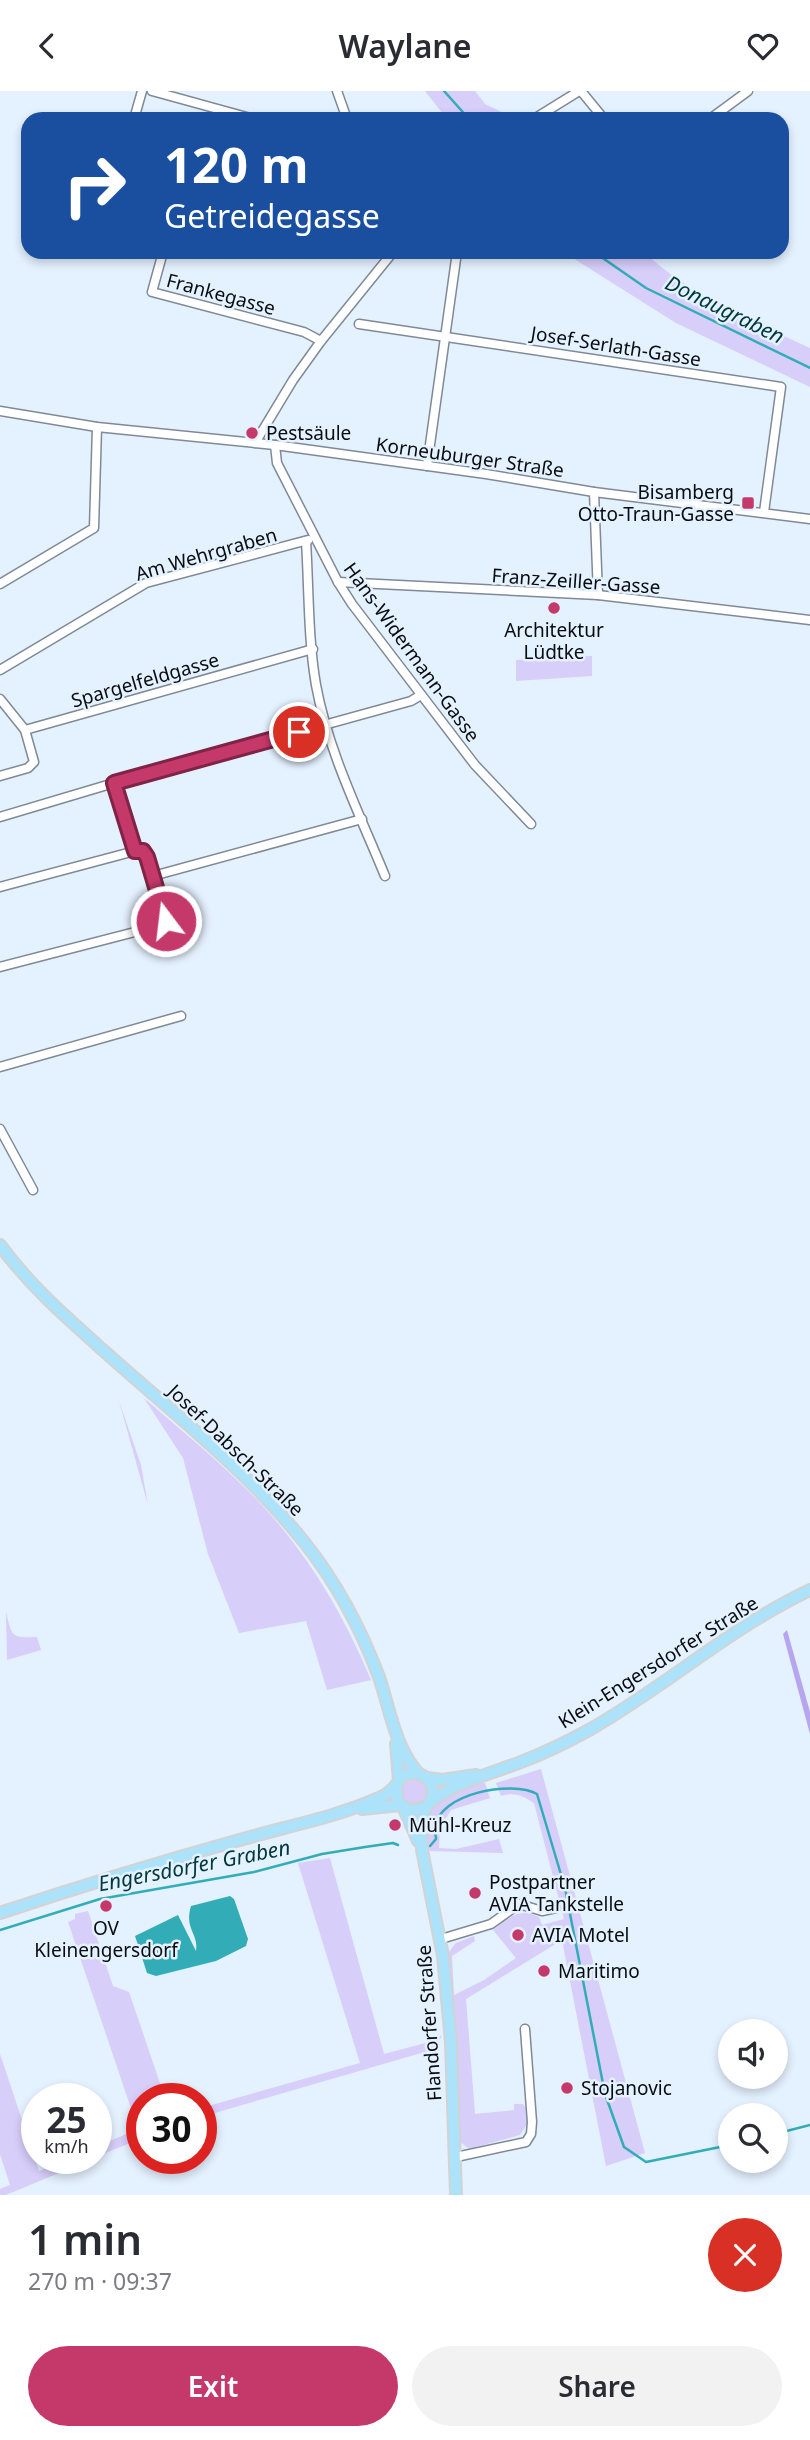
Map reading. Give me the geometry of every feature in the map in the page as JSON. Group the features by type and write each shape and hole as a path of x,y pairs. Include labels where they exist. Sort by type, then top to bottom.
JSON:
{"main road":[{"name":"Josef-Dabsch-Straße","path":"0,1245 46,1299 249,1482 288,1523 324,1571 351,1615 378,1675 407,1757 423,1776"},
{"name":"Klein-Engersdorfer Straße","path":"428,1805 447,1791 537,1756 587,1731 742,1629 810,1590"},
{"name":"Josef-Dabsch-Straße","path":"392,1720 399,1762 398,1784"},
{"name":"Klein-Engersdorfer Straße","path":"423,1776 443,1780 471,1774 483,1775"},
{"path":"0,1913 154,1864 339,1813 377,1798 408,1775 423,1776 433,1792 428,1805 415,1811 402,1807 339,1813"},
{"path":"398,1784 396,1798 402,1807"},
{"name":"Flandorfer Straße","path":"428,1805 421,1822 422,1850 441,1939 451,2042 456,2195"},
{"name":"Flandorfer Straße","path":"402,1807 422,1850"}],"street":[{"path":"136,112 142,91"},
{"path":"152,91 228,112"},
{"path":"337,91 345,112"},
{"path":"546,112 580,91 598,112"},
{"path":"720,112 748,91"},
{"name":"Frankegasse","path":"161,259 152,292 304,332 321,341"},
{"path":"255,443 293,380 321,341 387,259"},
{"path":"427,466 456,259"},
{"name":"Josef-Serlath-Gasse","path":"359,324 781,387 764,513"},
{"name":"Korneuburger Straße","path":"0,411 97,427 275,445 594,492 810,519"},
{"path":"0,584 94,528 97,427"},
{"name":"Hans-Widermann-Gasse","path":"275,445 275,459 310,540 338,582 475,765 531,824"},
{"path":"594,492 598,595"},
{"path":"310,540 313,649 317,689 326,724 385,876"},
{"name":"Am Wehrgraben","path":"0,670 146,583 310,540"},
{"name":"Franz-Zeiller-Gasse","path":"338,582 598,595 810,620"},
{"name":"Spargelfeldgasse","path":"25,730 313,649"},
{"path":"0,817 411,701 421,695"},
{"path":"0,699 25,730 34,762 28,768 0,776"},
{"path":"114,783 135,851"},
{"path":"153,876 362,819"},
{"path":"0,887 135,851 145,853 166,918 164,923 0,967"},
{"path":"0,1067 181,1016"},
{"path":"0,1129 33,1190"},
{"path":"441,1939 491,1924 519,1904 542,1911 556,1908"},
{"path":"456,2157 526,2142 531,2134 525,2029"}],"shaded area":[{"path":"425,91 475,91 485,104 502,112 442,112"},
{"path":"652,259 702,295 744,318 810,348 810,387 676,323 576,260"},
{"path":"592,656 592,676 516,681 516,660"},
{"path":"144,1398 232,1475 294,1543 337,1609 371,1680 327,1690 306,1621 239,1633 208,1554 183,1458"},
{"path":"119,1401 141,1465 148,1505"},
{"path":"6,1612 14,1634 37,1637 41,1650 7,1660"},
{"path":"787,1630 810,1712 810,1734 783,1634"},
{"path":"541,1769 645,2153 606,2166 562,1940 466,1999 475,2114 514,2110 514,2104 523,2104 528,2123 520,2135 469,2149 459,2141 448,1953 456,1943 474,1936 475,1941 452,1956 454,1995 484,1980 516,1958 493,1930 509,1918 525,1913 532,1914 539,1917 542,1925 564,1919 534,1803 518,1795 501,1796 496,1783"},
{"path":"414,1778 424,1782 428,1792 424,1802 414,1806 404,1802 400,1792 404,1782"},
{"path":"479,1782 485,1783 490,1798 451,1810 440,1828 439,1848 456,1849 499,1839 503,1853 430,1851 425,1824 428,1814 443,1798"},
{"path":"330,1858 384,2054 433,2041 442,2035 435,2049 217,2112 217,2103 360,2063 298,1863"},
{"path":"88,1911 113,1986 129,1992 160,2083 126,2083 126,2094 68,1922 75,1919 75,1914"},
{"path":"0,2054 21,2117 21,2174 57,2174 0,2195 0,2189 10,2185 0,2154"},
{"path":"126,2134 126,2145 112,2150 112,2140"}],"water":[{"path":"230,1896 234,1899 248,1939 246,1946 216,1961 156,1976 147,1973 135,1936 178,1915 196,1951 189,1920 191,1906"}],"waterway":[{"name":"Donaugraben","path":"444,91 463,112"},
{"name":"Donaugraben","path":"604,259 646,288 810,368"},
{"name":"Engersdorfer Graben","path":"430,1846 436,1839 435,1829 439,1816 462,1798 495,1789 511,1788 537,1794 565,1888 605,2094 624,2147 646,2162 718,2147"},
{"name":"Engersdorfer Graben","path":"0,1930 100,1899 254,1872 322,1854 393,1843 398,1845"},
{"name":"Engersdorfer Graben","path":"788,2131 810,2125"}],"place":[{"name":"Pestsäule","path":"252,433"},
{"name":"Bisamberg Otto-Traun-Gasse","path":"748,503"},
{"name":"Architektur Lüdtke","path":"554,608"},
{"name":"Mühl-Kreuz","path":"395,1825"},
{"name":"Postpartner AVIA Tankstelle","path":"475,1893"},
{"name":"OV Kleinengersdorf","path":"106,1906"},
{"name":"AVIA Motel","path":"518,1935"},
{"name":"Maritimo","path":"544,1971"},
{"name":"Stojanovic","path":"567,2088"}],"route":[{"path":"166,921 147,857 143,851 135,851 114,783 299,732"}]}
